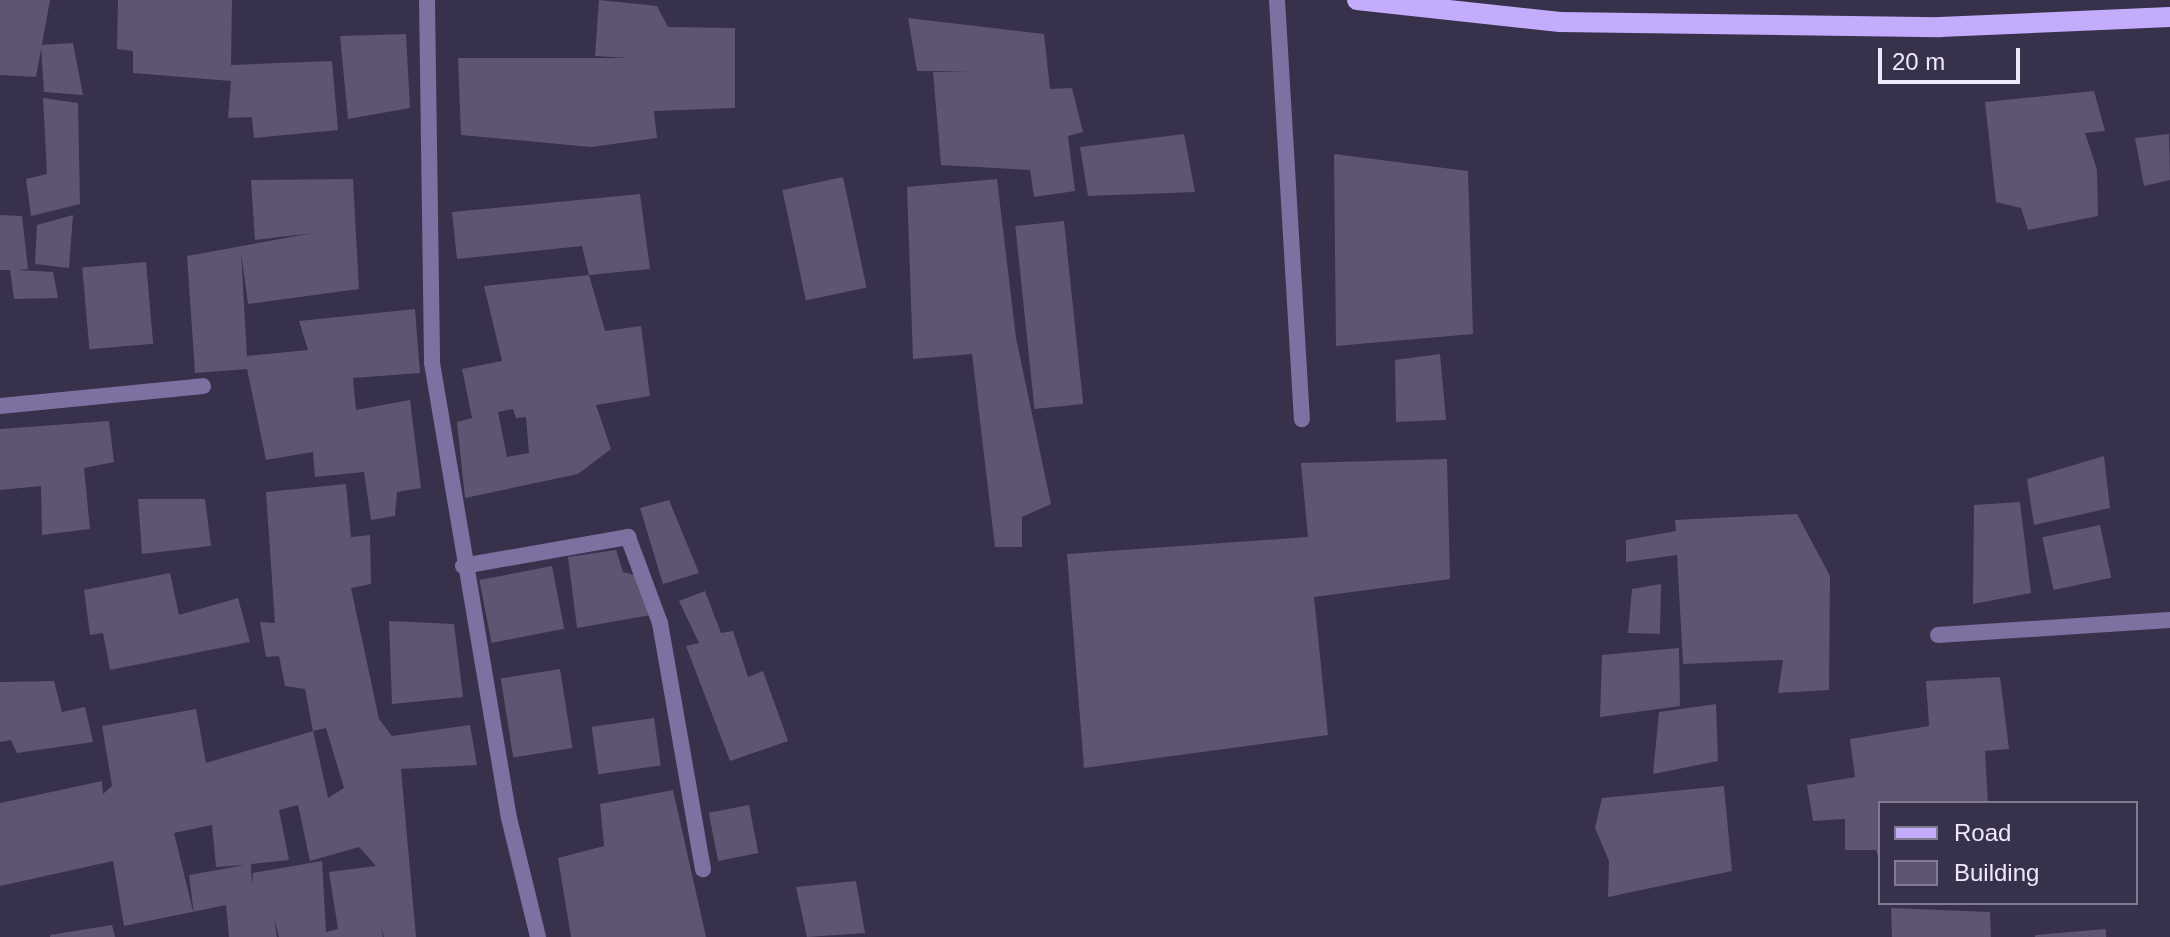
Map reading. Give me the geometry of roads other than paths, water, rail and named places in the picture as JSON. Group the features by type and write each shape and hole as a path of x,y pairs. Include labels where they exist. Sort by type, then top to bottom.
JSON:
{"main road":[{"path":"1357,0 1458,6 1560,22 1940,27 2170,17"}],"street":[{"path":"427,0 432,363 463,566 509,818 538,937"},
{"path":"1277,0 1302,419"},
{"path":"0,406 203,386"},
{"path":"463,566 628,537 660,623 703,869"},
{"path":"1938,635 2170,620"}]}
